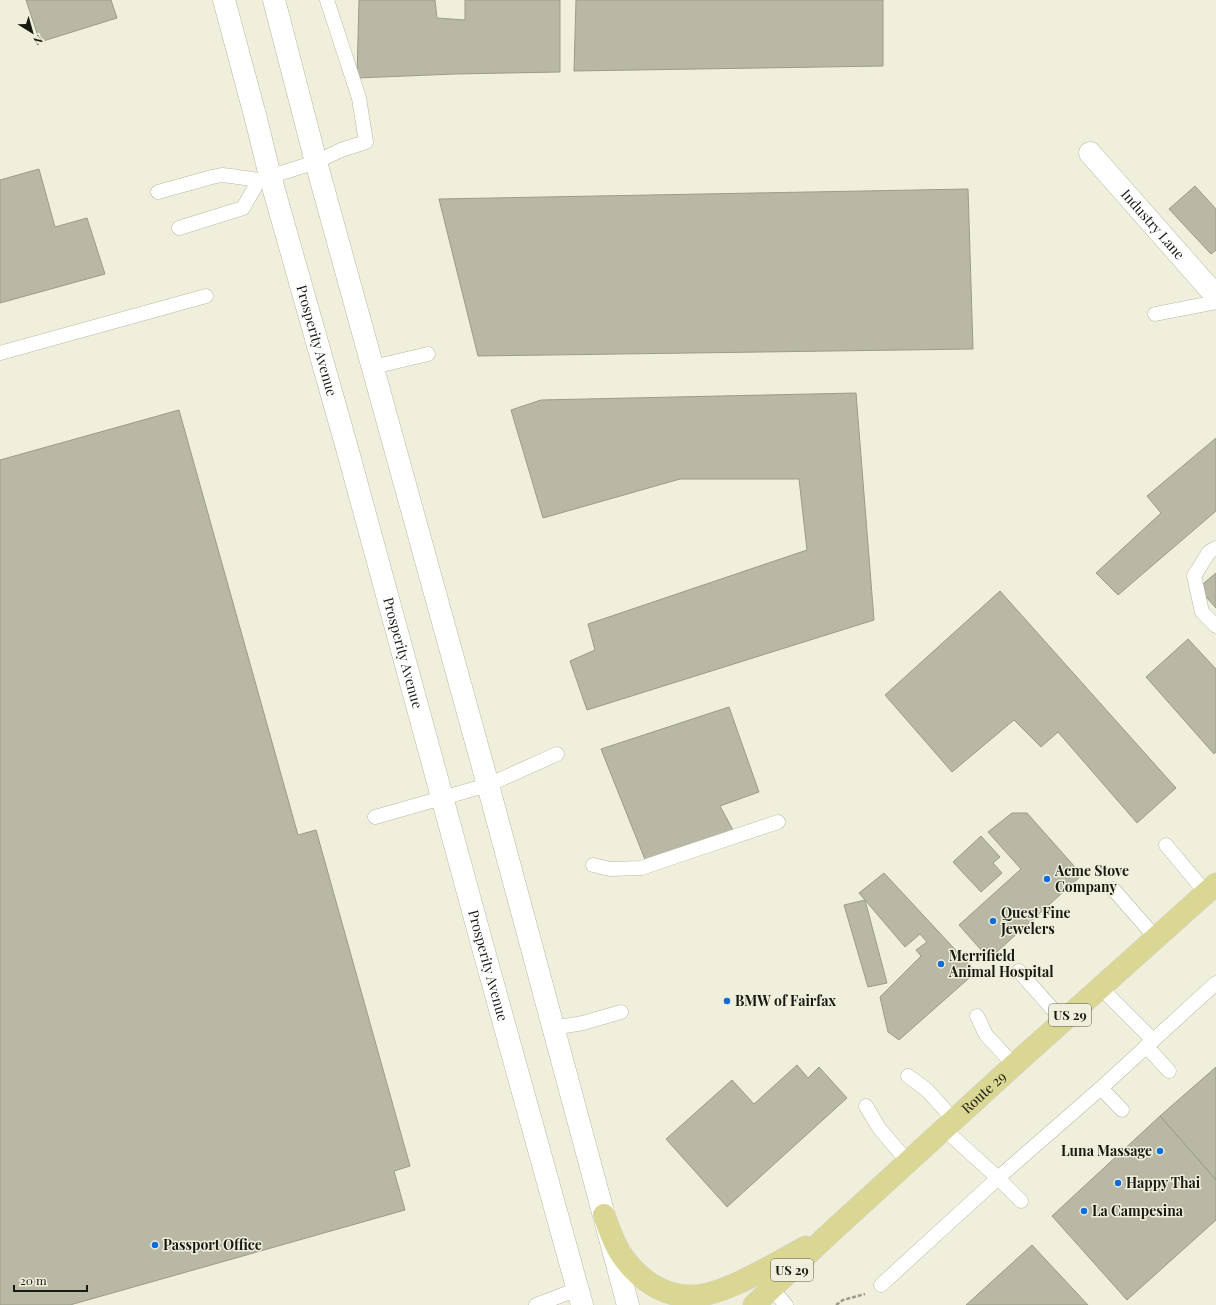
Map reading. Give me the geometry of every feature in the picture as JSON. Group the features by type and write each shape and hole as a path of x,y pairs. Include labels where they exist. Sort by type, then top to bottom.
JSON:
{"main road":[{"name":"Prosperity Avenue","path":"224,0 256,119 264,178 347,448 580,1297"},
{"path":"274,0 316,162 488,785 628,1305"},
{"name":"Industry Lane","path":"1090,153 1216,296"},
{"name":"Route 29","path":"754,1305 779,1297 828,1235 1211,888"},
{"path":"604,1215 616,1245 628,1263 648,1283 679,1296 693,1296 710,1293 731,1285 828,1235"}],"lane":[{"path":"158,192 222,175 264,178 316,162 341,150 366,142 359,98 327,0"},
{"path":"178,228 231,213 243,208 264,178"},
{"path":"0,352 206,296"},
{"path":"1155,314 1216,302"},
{"path":"373,367 428,354"},
{"path":"1216,548 1209,552 1194,576 1202,612 1216,626"},
{"path":"375,817 488,785 557,754"},
{"path":"593,865 610,869 641,868 778,822"},
{"path":"1166,845 1211,888"},
{"path":"1113,889 1156,938"},
{"path":"1019,972 1063,1021"},
{"path":"882,1284 1216,983"},
{"path":"1100,988 1149,1043 1169,1071"},
{"path":"553,1028 583,1023 621,1012"},
{"path":"977,1016 986,1035 1014,1065"},
{"path":"908,1076 927,1090 949,1125 1021,1202"},
{"path":"1101,1088 1122,1110"},
{"path":"866,1106 879,1128 908,1162"},
{"path":"536,1305 580,1297"}],"path":[{"path":"836,1305 843,1300 868,1293 882,1284"}],"building":[{"path":"26,0 111,0 117,18 40,42"},
{"path":"359,0 435,0 437,18 465,20 465,0 560,0 560,72 357,78"},
{"path":"576,0 883,0 883,66 574,71"},
{"path":"39,169 55,227 87,218 105,274 0,303 0,180"},
{"path":"1195,186 1216,209 1216,250 1211,254 1169,209"},
{"path":"968,189 973,349 478,356 439,199"},
{"path":"856,393 874,620 587,710 570,661 595,650 588,624 807,550 799,479 680,479 543,518 511,410 541,400"},
{"path":"179,410 298,835 316,830 410,1166 394,1171 405,1210 70,1305 0,1305 0,460"},
{"path":"1216,438 1216,511 1118,595 1096,573 1161,513 1147,496"},
{"path":"1216,573 1216,608 1198,588"},
{"path":"1000,591 1176,788 1137,823 1058,732 1041,747 1014,720 952,772 885,695"},
{"path":"1188,639 1216,669 1216,752 1214,754 1146,677"},
{"path":"729,707 759,792 720,806 734,832 646,862 601,749"},
{"path":"1012,813 1027,813 1082,875 989,959 959,925 1021,869 988,832"},
{"path":"981,836 1000,857 993,863 1002,873 981,892 953,862"},
{"name":"Merrifield Animal Hospital","path":"884,873 976,972 899,1040 888,1032 880,997 921,956 916,950 927,942 920,934 905,947 859,893"},
{"path":"865,900 887,983 868,987 844,905"},
{"path":"797,1065 808,1078 819,1067 847,1098 727,1207 666,1139 732,1080 754,1104"},
{"path":"1216,1067 1216,1180 1160,1116"},
{"path":"1160,1116 1216,1180 1216,1220 1127,1300 1052,1216"},
{"path":"1032,1245 1088,1305 966,1305"}],"place":[{"name":"Acme Stove Company","path":"1047,879"},
{"name":"Quest Fine Jewelers","path":"993,921"},
{"name":"Merrifield Animal Hospital","path":"941,964"},
{"name":"BMW of Fairfax","path":"727,1001"},
{"name":"Luna Massage","path":"1160,1151"},
{"name":"Happy Thai","path":"1118,1183"},
{"name":"La Campesina","path":"1084,1211"},
{"name":"Passport Office","path":"155,1245"}]}
